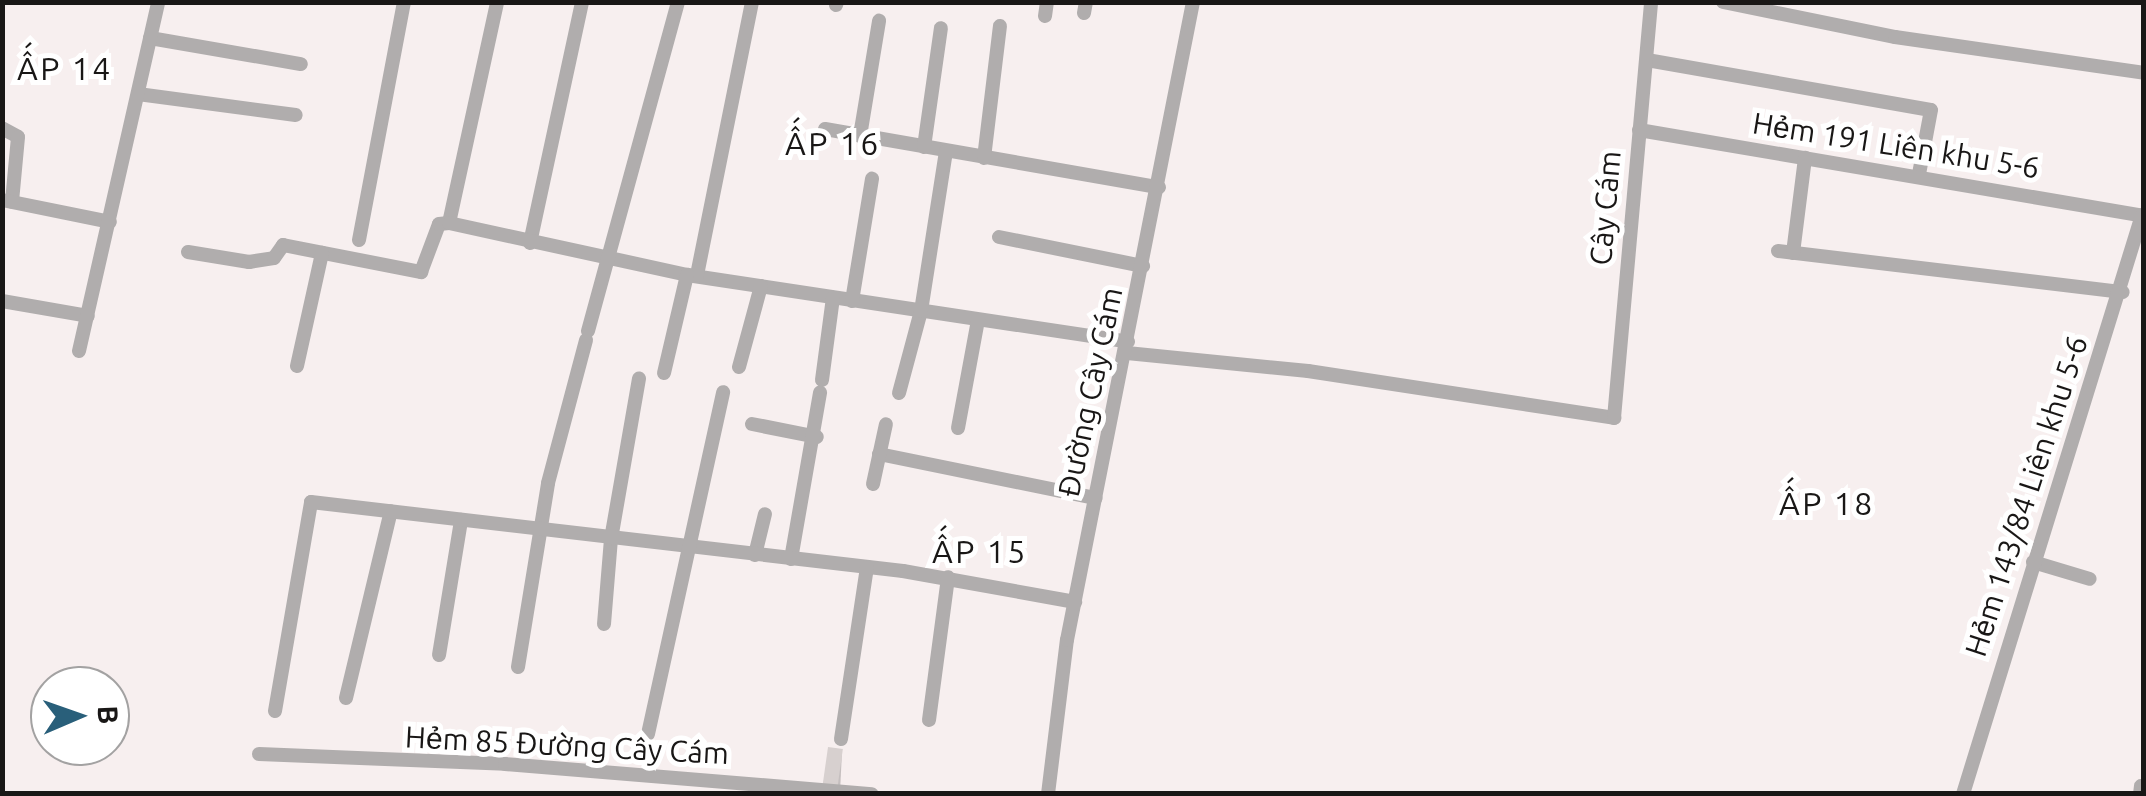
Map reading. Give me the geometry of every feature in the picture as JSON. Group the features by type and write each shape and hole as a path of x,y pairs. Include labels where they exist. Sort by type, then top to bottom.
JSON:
{"street":[{"path":"79,352 158,2"},
{"path":"359,240 404,2"},
{"path":"530,243 582,2"},
{"path":"518,667 542,532 587,336 613,259 678,2"},
{"path":"664,372 692,275 752,2"},
{"name":"Đường Cây Cám","path":"1048,794 1075,602 1193,2"},
{"name":"Cây Cám","path":"1128,347 1614,418 1650,2"},
{"path":"1723,2 1896,38 2144,73"},
{"path":"448,223 492,3"},
{"path":"860,136 880,21"},
{"path":"984,158 1000,26"},
{"path":"924,147 941,28"},
{"path":"150,38 301,64"},
{"path":"1647,60 1932,110 1919,174"},
{"path":"138,94 296,115"},
{"path":"2,128 18,137 7,201 110,222"},
{"path":"825,129 1158,187"},
{"name":"Hẻm 191 Liên khu 5-6","path":"1640,130 1919,174 2143,216"},
{"path":"899,393 921,311 946,151"},
{"path":"1805,158 1785,252 2123,292"},
{"path":"852,301 872,180"},
{"name":"Hẻm 143/84 Liên khu 5-6","path":"1963,794 2032,562 2123,292 2143,216"},
{"path":"188,252 249,262 274,258 282,245 421,272 439,224 448,223 692,275 1128,347"},
{"path":"999,236 1144,266"},
{"path":"297,366 322,254"},
{"path":"739,367 760,286"},
{"path":"791,559 816,438 834,298"},
{"path":"2,301 88,316"},
{"path":"958,428 978,320"},
{"path":"604,624 610,539 640,378"},
{"path":"648,734 674,598 692,548 724,392"},
{"path":"752,424 816,438"},
{"path":"873,484 886,424"},
{"path":"880,454 1096,498"},
{"path":"275,711 311,502 867,567 1075,602"},
{"path":"346,698 392,511"},
{"path":"756,555 765,514"},
{"path":"439,655 462,520"},
{"path":"2032,562 2090,578"},
{"path":"841,738 867,567"},
{"path":"929,720 948,578"},
{"name":"Hẻm 85 Đường Cây Cám","path":"260,754 504,764 872,794"}],"building":[{"path":"828,747 843,749 837,791 822,789"}],"district":[{"name":"ẤP 14","path":"65,68"},
{"name":"ẤP 16","path":"833,143"},
{"name":"ẤP 18","path":"1827,503"},
{"name":"ẤP 15","path":"980,551"}]}
